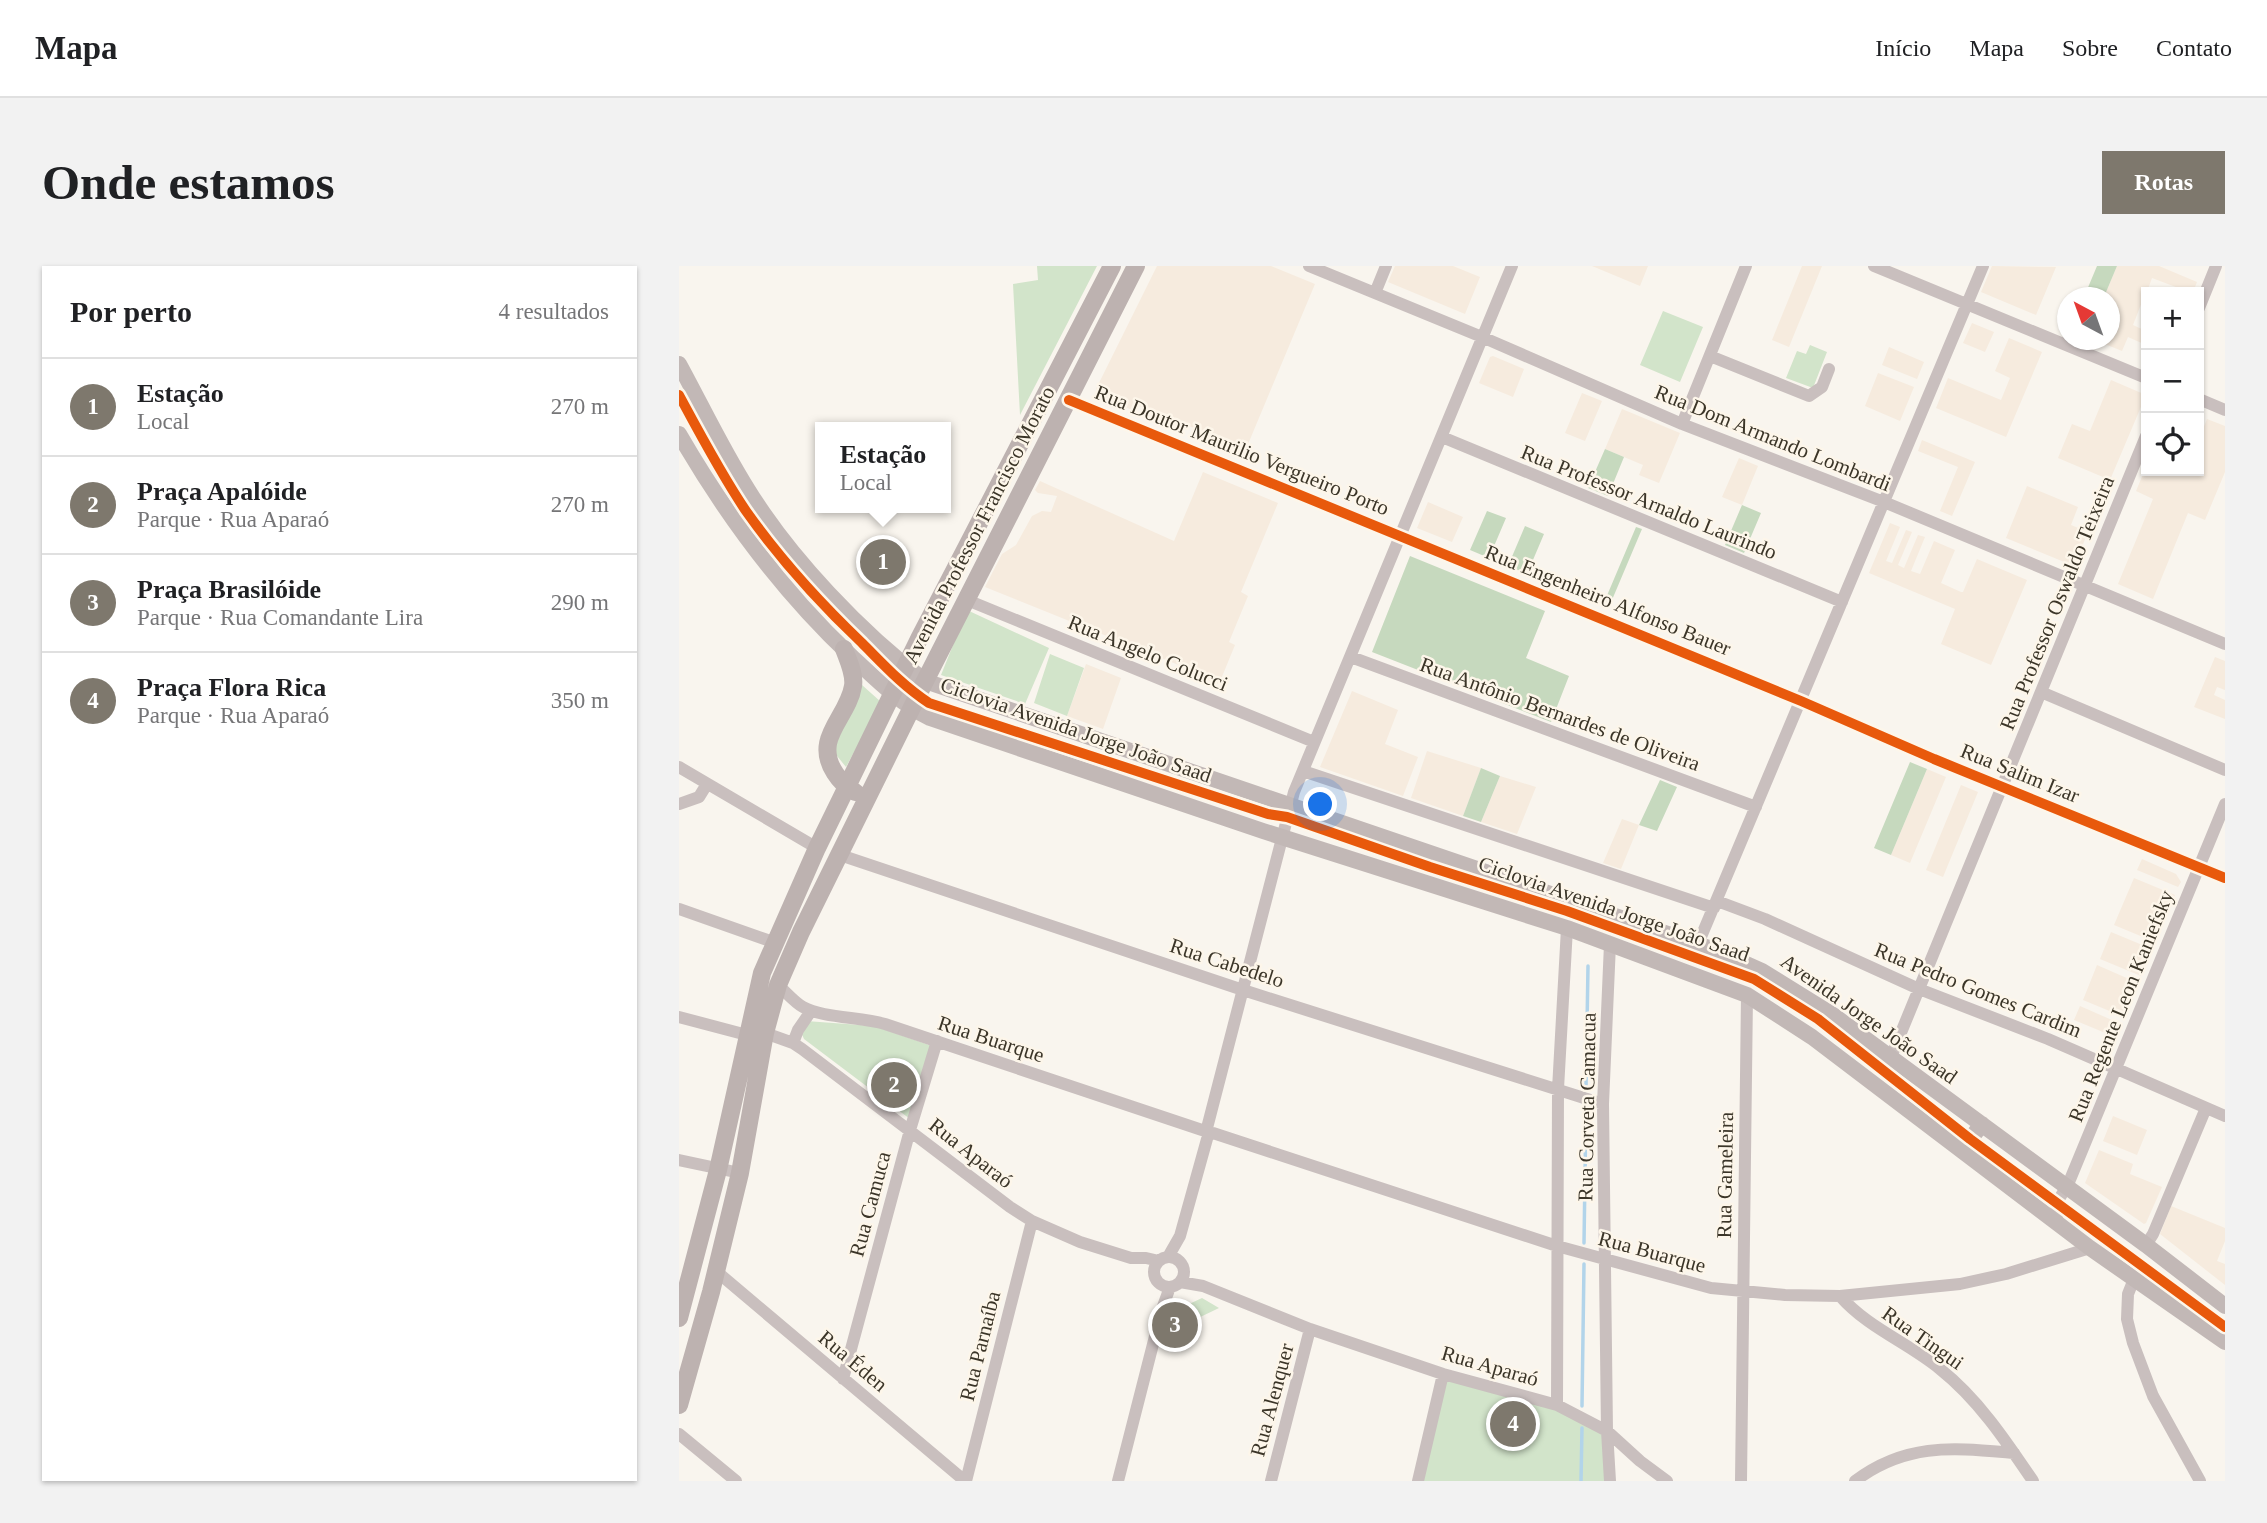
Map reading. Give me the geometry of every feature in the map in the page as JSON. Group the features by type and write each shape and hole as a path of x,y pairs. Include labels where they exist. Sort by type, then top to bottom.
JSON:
{"highway":[{"name":"Avenida Professor Francisco Morato","path":"679,1318 717,1170 762,973 817,848 905,666 1112,266"},
{"name":"Avenida Professor Francisco Morato","path":"679,1405 740,1173 765,1033 778,985 801,932 925,681 1136,266"},
{"path":"844,649 853,687 832,730 827,752 833,771 847,788 867,798"}],"main road":[{"name":"Avenida Jorge João Saad","path":"679,364 749,494 789,547 841,604 905,666 925,681 1698,944 1762,971 1798,991 1891,1057 2225,1306"},
{"path":"679,434 730,517 767,566 823,630 912,709 941,722 1282,837 1567,928 1747,995 1812,1037 2090,1248 2225,1342"},
{"path":"767,566 789,547"},
{"path":"1415,880 1428,872 1430,867 1426,852"},
{"path":"1441,888 1438,876 1440,869 1449,860"},
{"path":"1962,1150 1982,1124"}],"street":[{"name":"Rua Dom Armando Lombardi","path":"1308,266 1482,337 1682,424 1884,502 2225,644"},
{"path":"1375,293 1386,266"},
{"path":"1118,1481 1169,1272 1290,806 1314,742 1512,266"},
{"path":"1682,424 1746,266"},
{"path":"1874,266 2141,376"},
{"path":"1698,944 1983,266"},
{"path":"2204,296 2216,266"},
{"path":"1710,356 1809,396 1822,387 1829,369"},
{"name":"Rua Doutor Maurilio Vergueiro Porto","path":"1069,400 1401,536"},
{"path":"2204,401 2225,410"},
{"name":"Rua Professor Arnaldo Laurindo","path":"1442,437 1842,602"},
{"name":"Rua Professor Oswaldo Teixeira","path":"1891,1057 2141,448"},
{"name":"Rua Engenheiro Alfonso Bauer","path":"1401,536 1801,701"},
{"name":"Rua Angelo Colucci","path":"967,600 1314,742"},
{"name":"Rua Antônio Bernardes de Oliveira","path":"1351,657 1756,807"},
{"path":"2041,692 2225,770"},
{"name":"Rua Salim Izar","path":"1801,701 2225,878"},
{"path":"679,767 817,848"},
{"path":"1303,771 1715,904"},
{"path":"679,804 699,797 707,784"},
{"name":"Rua Regente Leon Kaniefsky","path":"2058,1222 2056,1205 2067,1187 2225,804"},
{"name":"Rua Cabedelo","path":"840,855 1243,990 1603,1104"},
{"name":"Rua Pedro Gomes Cardim","path":"1715,904 1765,919 1919,989 2117,1068 2225,1116"},
{"path":"679,909 776,943"},
{"name":"Rua Corveta Camacua","path":"1557,1405 1558,1088 1567,928"},
{"name":"Rua Corveta Camacua","path":"1610,944 1603,1104 1610,1481"},
{"name":"Rua Buarque","path":"778,985 796,1003 811,1011 864,1018 1207,1133 1557,1245 1711,1288 1785,1295 1840,1296 1959,1284 2006,1274 2090,1248"},
{"name":"Rua Gameleira","path":"1741,1481 1747,995"},
{"path":"793,1043 811,1011"},
{"path":"679,1017 747,1035"},
{"name":"Rua Aparaó","path":"765,1033 793,1043 1032,1221 1080,1242 1131,1258 1146,1258 1169,1272 1310,1329 1443,1374 1557,1405 1607,1431 1667,1481"},
{"name":"Rua Camuca","path":"843,1378 937,1041"},
{"path":"2146,1245 2206,1108"},
{"path":"679,1160 740,1173"},
{"name":"Rua Parnaíba","path":"965,1481 1032,1221"},
{"name":"Rua Éden","path":"716,1271 965,1481"},
{"path":"2134,1279 2128,1294 2127,1319 2133,1343 2153,1396 2200,1481"},
{"name":"Rua Tingui","path":"1840,1296 1865,1321 1912,1348 1941,1369 1982,1410 2033,1481"},
{"name":"Rua Alenquer","path":"1271,1481 1310,1329"},
{"path":"1418,1481 1443,1374"},
{"path":"679,1434 736,1481"},
{"path":"1861,1479 1896,1458 1929,1449 2014,1453"}],"shaded area":[{"path":"1157,266 1271,266 1315,284 1246,449 1137,405 1134,411 1098,395 1096,389"},
{"path":"1395,266 1453,266 1480,277 1465,314 1388,282"},
{"path":"1592,266 1648,266 1640,286"},
{"path":"1802,266 1822,266 1789,347 1772,340"},
{"path":"1992,266 2056,267 2036,315 1981,292"},
{"path":"2117,266 2159,266 2197,282 2195,287 2176,287 2152,278 2149,287 2141,287 2141,305 2133,325 2141,329 2141,343 2128,337 2122,351 2120,350 2120,287 2108,287"},
{"path":"1972,323 1994,332 1985,352 1963,343"},
{"path":"2009,338 2042,352 2006,437 1936,408 1948,378 2001,400 2010,378 1995,371"},
{"path":"1889,347 1924,362 1917,379 1882,365"},
{"path":"1490,357 1524,369 1513,397 1479,383"},
{"path":"1878,373 1914,387 1900,421 1865,406"},
{"path":"2111,380 2141,393 2141,407 2110,480 2058,458 2072,424 2090,431"},
{"path":"1582,393 1602,401 1585,441 1565,433"},
{"path":"1622,409 1680,433 1659,483 1639,475 1643,465 1605,449"},
{"path":"2207,419 2225,426 2225,472 2205,520 2188,513 2153,599 2118,584 2153,499 2136,491 2142,476 2204,476 2204,426"},
{"path":"1922,440 1975,462 1952,516 1940,511 1958,467 1918,451"},
{"path":"1739,458 1758,466 1742,505 1722,497"},
{"path":"1203,472 1278,503 1241,592 1248,596 1229,642 1235,645 1219,684 1209,681 1206,676 985,587 1002,554 1016,545 1032,516 1042,511 1051,512 1057,496 1038,493 1035,490 1040,481 1174,541"},
{"path":"2027,486 2078,507 2071,525 2088,532 2074,566 2006,538"},
{"path":"1428,502 1463,517 1452,542 1417,528"},
{"path":"1890,523 1900,527 1886,561 1892,563 1906,530 1912,532 1898,565 1904,568 1918,535 1925,537 1911,571 1920,574 1934,541 1955,550 1941,583 1961,592 1977,559 2027,580 1991,665 1941,644 1955,609 1869,573"},
{"path":"2215,657 2225,661 2225,690 2217,687 2214,695 2225,700 2225,719 2194,707"},
{"path":"1086,664 1121,678 1103,729 1067,716"},
{"path":"1352,691 1398,710 1385,744 1418,757 1403,796 1320,767"},
{"path":"1427,751 1481,768 1463,816 1411,798"},
{"path":"1927,769 1946,777 1910,863 1891,855"},
{"path":"1500,776 1536,787 1517,834 1481,822"},
{"path":"1961,785 1978,792 1943,877 1926,870"},
{"path":"1622,819 1639,825 1621,869 1603,863"},
{"path":"2142,859 2176,874 2181,882 2178,887 2137,870"},
{"path":"2134,878 2175,895 2155,942 2114,925"},
{"path":"2111,932 2152,949 2141,976 2100,959"},
{"path":"2097,965 2138,983 2124,1017 2083,1000"},
{"path":"2080,1006 2121,1024 2115,1037 2074,1020"},
{"path":"2113,1116 2147,1130 2137,1155 2103,1141"},
{"path":"2099,1150 2133,1164 2130,1174 2162,1187 2146,1223 2085,1183"},
{"path":"2171,1206 2225,1228 2225,1241 2217,1261 2225,1264 2225,1285 2160,1234"}],"green space":[{"path":"1037,266 1097,266 1020,415 1013,284 1038,280"},
{"path":"2097,266 2117,266 2108,287 2088,287"},
{"path":"1663,311 1703,327 1680,382 1640,365"},
{"path":"1810,345 1827,352 1813,388 1786,378 1797,351 1806,354"},
{"path":"1605,449 1624,457 1608,496 1588,488"},
{"path":"1742,505 1761,513 1744,553 1725,545"},
{"path":"1487,511 1506,518 1489,558 1470,550"},
{"path":"1525,526 1544,534 1527,574 1508,566"},
{"path":"1636,527 1642,529 1609,607 1603,605"},
{"path":"1410,556 1545,611 1526,658 1569,676 1551,722 1372,652"},
{"path":"967,610 1049,648 1025,704 941,675"},
{"path":"1050,654 1084,668 1067,716 1034,703"},
{"path":"862,685 881,702 846,767 833,751"},
{"path":"1910,762 1927,769 1891,855 1874,848"},
{"path":"1481,768 1500,776 1481,822 1463,816"},
{"path":"1660,780 1677,787 1657,831 1639,825"},
{"path":"806,1021 874,1026 935,1047 914,1122 804,1039 799,1028"},
{"path":"1202,1298 1219,1308 1165,1334 1172,1312"},
{"path":"1443,1374 1515,1393 1607,1431 1610,1481 1417,1481"}],"waterway":[{"path":"1586,1088 1588,966"},
{"path":"1584,1243 1586,1109"},
{"path":"1582,1406 1584,1264"},
{"path":"1581,1481 1582,1428"}],"cycle path":[{"name":"Ciclovia Avenida Jorge João Saad","path":"679,395 728,483 772,546 846,628 902,682 929,703 1268,814 1287,817 1567,911 1754,979 1818,1019 1970,1139 2225,1327"},
{"path":"1069,400 2225,878"}],"place":[{"name":"Estação","path":"883,562"},
{"name":"Praça Apalóide","path":"894,1085"},
{"name":"Praça Brasilóide","path":"1175,1325"},
{"name":"Praça Flora Rica","path":"1513,1424"}]}
